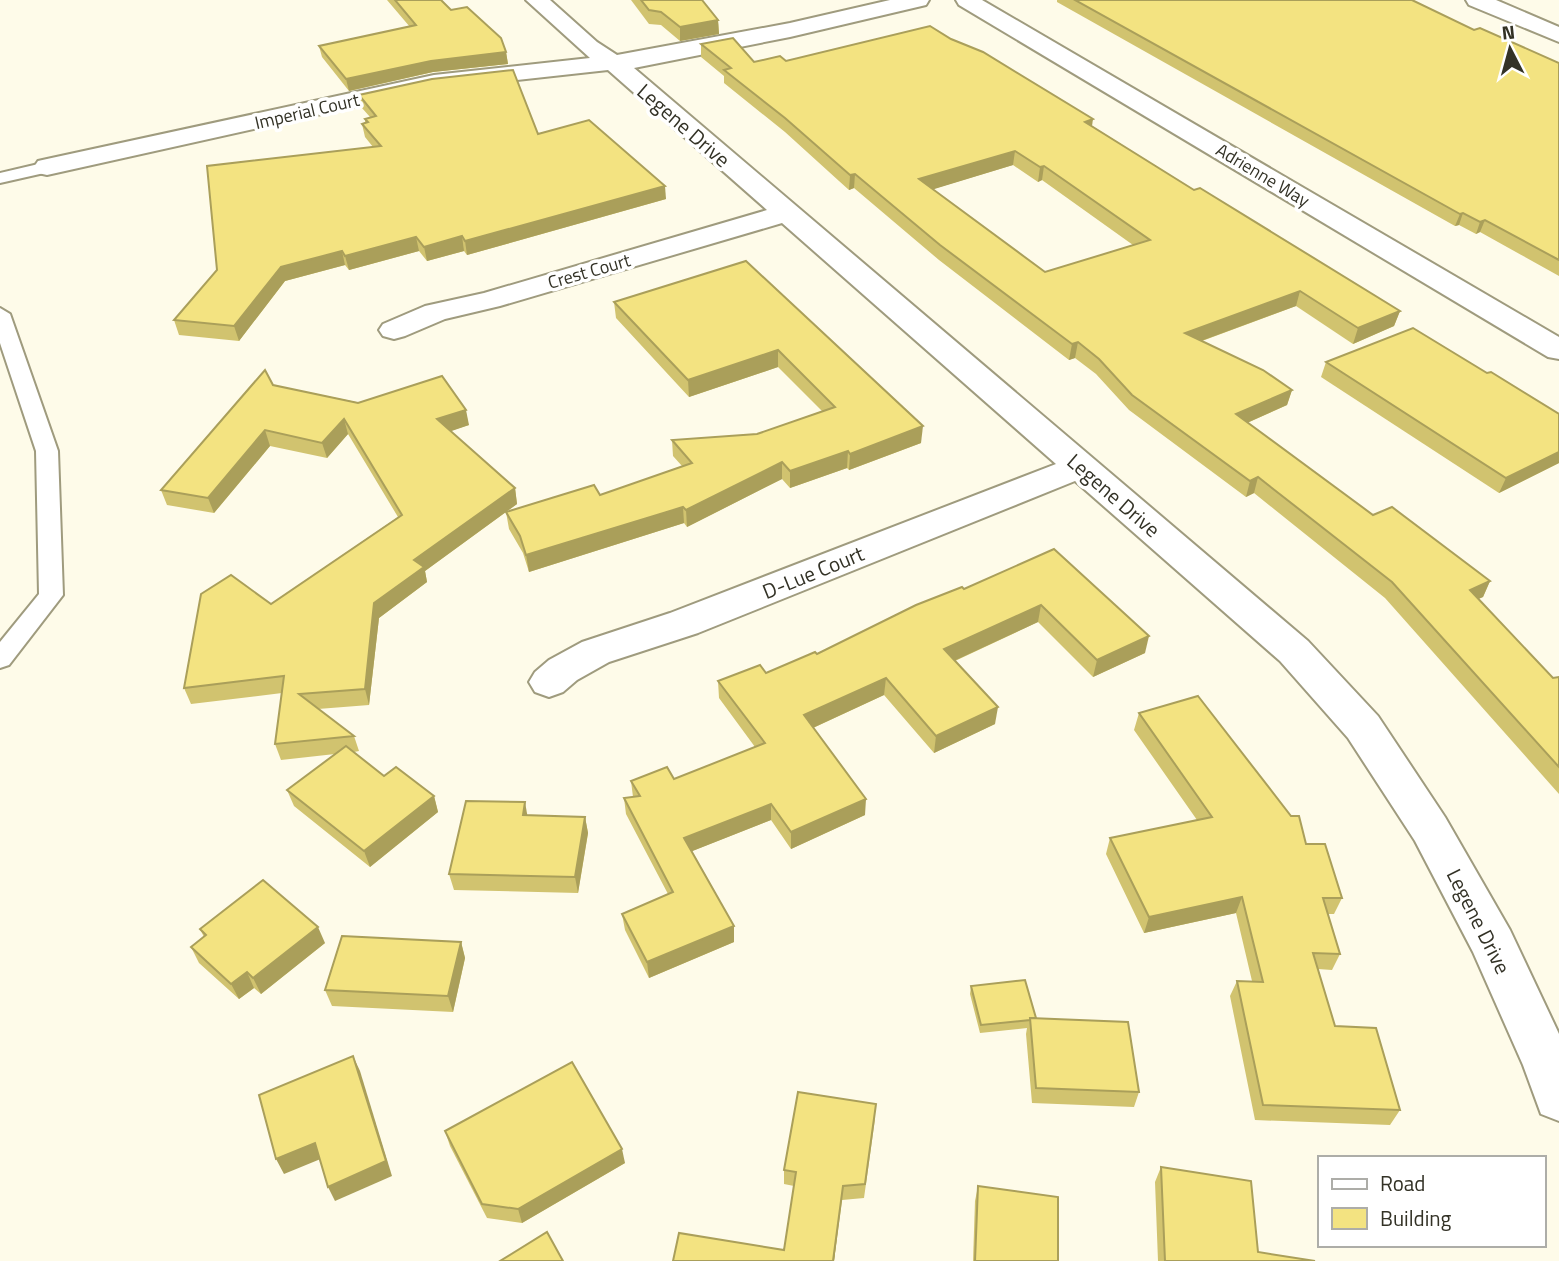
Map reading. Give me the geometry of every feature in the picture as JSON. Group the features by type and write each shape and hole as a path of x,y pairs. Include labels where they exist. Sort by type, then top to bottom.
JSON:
{"street":[{"name":"Legene Drive","path":"537,0 1294,651 1363,727 1430,829 1493,944 1548,1065 1559,1097"},
{"name":"Imperial Court","path":"47,167 434,82 640,60 790,30 918,0"},
{"name":"Adrienne Way","path":"967,0 1559,350"},
{"path":"1477,0 1559,35"},
{"name":"Crest Court","path":"394,330 436,312 489,300 785,213"},
{"name":"D-Lue Court","path":"549,682 564,667 588,655 681,625 1081,466"}],"lane":[{"path":"0,178 47,167"},
{"path":"0,314 47,451 51,595 0,659"}],"building":[{"path":"395,0 441,0 451,10 467,7 501,38 506,52 431,61 346,79 319,46 416,25"},
{"path":"641,0 702,0 718,20 680,27 661,12 649,10"},
{"path":"1075,0 1412,0 1474,30 1480,28 1559,63 1559,260 1485,220 1480,222 1460,214"},
{"path":"930,26 951,39 983,52 1093,119 1085,122 1194,190 1200,188 1400,311 1358,328 1300,291 1185,333 1263,370 1292,390 1236,414 1373,515 1392,507 1490,581 1470,590 1553,678 1559,677 1559,767 1392,582 1258,477 1250,481 1132,395 1099,359 1078,342 1072,344 940,245 855,174 850,175 785,118 724,70 731,68 701,44 733,38 754,62 780,56 786,61","holes":["1015,151 1040,167 1044,166 1150,240 1045,272 919,179"]},
{"path":"513,70 538,134 589,120 665,186 465,241 462,236 424,247 416,237 345,256 342,251 281,267 234,326 174,320 217,270 207,166 381,146 362,124 368,122 365,119 376,116 359,95 432,79"},
{"path":"746,261 923,426 850,454 848,451 790,471 782,462 686,510 683,507 526,555 520,536 506,512 594,485 600,495 692,463 672,440 757,434 835,407 778,350 688,380 614,302"},
{"path":"1413,328 1559,414 1559,452 1506,478 1326,362"},
{"path":"265,370 273,385 358,403 442,376 466,410 437,419 515,488 414,560 424,567 374,603 365,689 299,694 354,736 275,744 284,676 184,688 201,594 231,575 271,604 402,515 344,419 322,443 265,430 208,498 161,490"},
{"path":"1054,549 1149,636 1097,660 1041,605 944,649 998,707 936,736 886,678 804,715 866,799 791,832 771,804 684,838 734,926 647,962 622,914 673,892 624,798 640,796 631,781 667,767 674,779 765,743 718,681 760,665 766,673 815,652 817,654 916,605 962,587 964,589"},
{"path":"1198,696 1291,816 1299,816 1306,844 1325,844 1342,898 1323,898 1340,954 1313,953 1335,1026 1376,1028 1400,1110 1263,1105 1237,981 1263,982 1242,897 1149,917 1110,838 1212,817 1139,713"},
{"path":"346,746 384,776 396,767 434,796 364,851 287,790"},
{"path":"466,801 525,802 523,815 585,817 575,877 449,874"},
{"path":"263,880 318,927 253,978 247,972 231,984 191,947 206,935 200,929"},
{"path":"342,936 461,942 448,996 325,990"},
{"path":"1025,980 1036,1018 981,1025 971,986"},
{"path":"1030,1018 1128,1022 1139,1092 1036,1088"},
{"path":"353,1056 386,1161 328,1187 315,1143 276,1159 259,1095"},
{"path":"572,1062 622,1149 518,1209 482,1204 445,1131"},
{"path":"798,1092 876,1104 865,1184 843,1186 833,1261 673,1261 679,1233 784,1250 796,1172 784,1170"},
{"path":"1161,1167 1251,1181 1258,1252 1315,1261 1165,1261"},
{"path":"978,1186 1058,1197 1058,1261 975,1261"},
{"path":"547,1232 563,1261 500,1261"}]}
